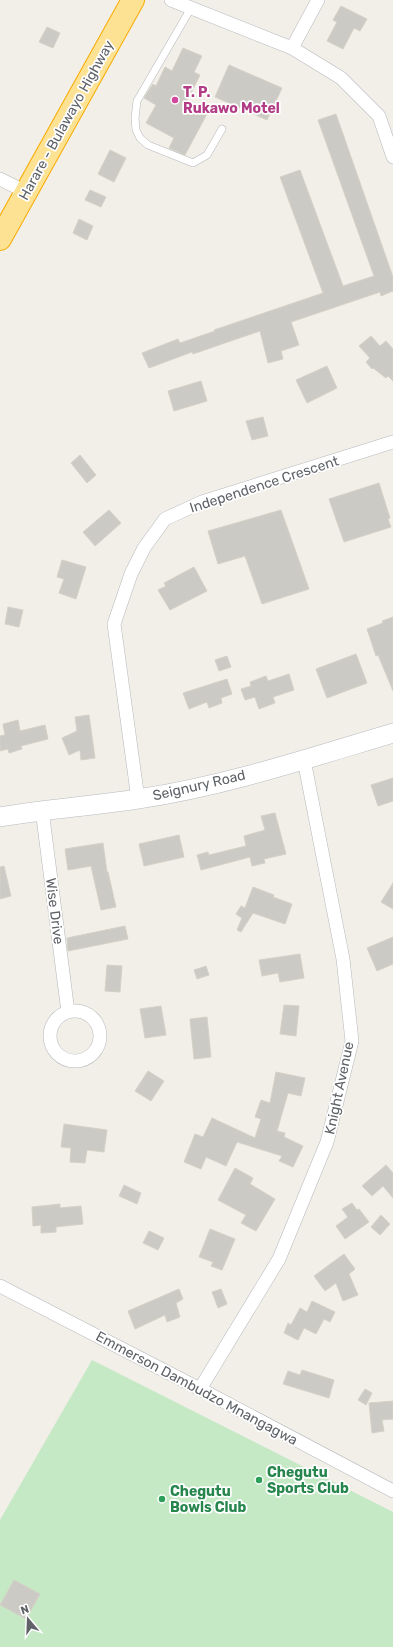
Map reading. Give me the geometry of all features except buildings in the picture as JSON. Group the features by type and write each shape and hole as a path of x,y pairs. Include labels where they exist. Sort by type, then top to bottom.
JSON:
{"highway":[{"name":"Harare - Bulawayo Highway","path":"0,239 133,0"}],"main road":[{"name":"Seignury Road","path":"0,817 42,810 138,799 204,786 304,760 393,733"}],"street":[{"path":"171,0 292,48 341,78 379,116 393,157"},
{"path":"292,48 318,0"},
{"path":"0,178 26,192"},
{"name":"Independence Crescent","path":"138,799 114,624 131,574 144,548 165,519 202,502 393,442"},
{"name":"Knight Avenue","path":"200,1389 279,1258 328,1142 352,1041 343,959 304,760"},
{"name":"Wise Drive","path":"42,810 68,1012"},
{"name":"Emmerson Dambudzo Mnangagwa","path":"0,1286 393,1491"}],"lane":[{"path":"191,8 137,101 136,130 140,138 148,145 193,163 207,155 222,128"}],"green space":[{"name":"Chegutu Sports Club","path":"92,1360 393,1512 393,1647 0,1647 0,1520"}],"place":[{"name":"T. P. Rukawo Motel","path":"175,100"},
{"name":"Chegutu Sports Club","path":"259,1480"},
{"name":"Chegutu Bowls Club","path":"162,1499"}]}
